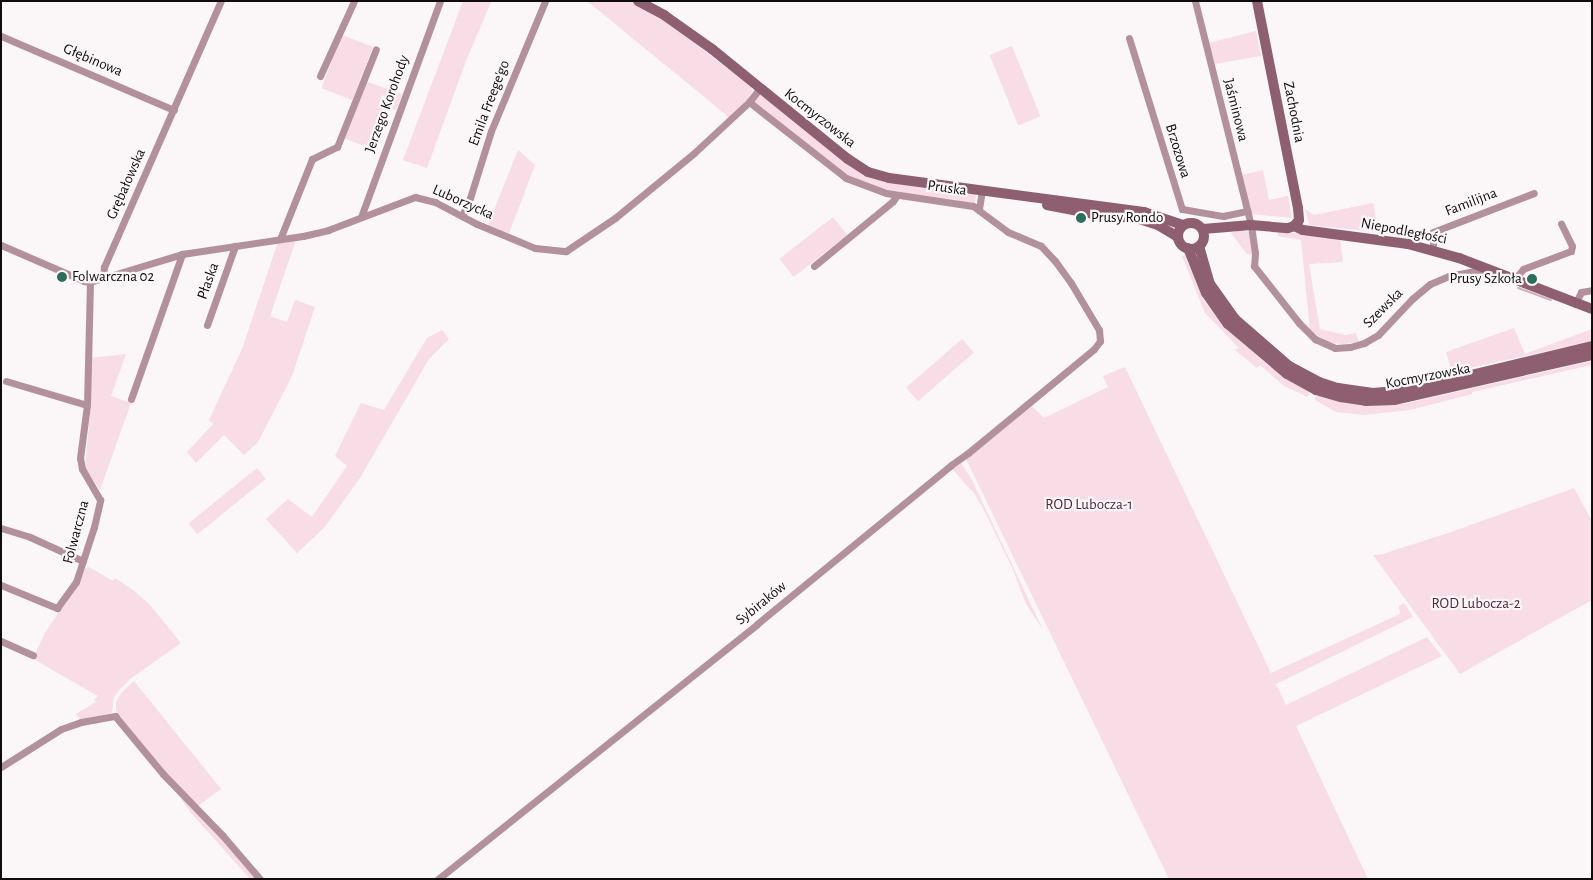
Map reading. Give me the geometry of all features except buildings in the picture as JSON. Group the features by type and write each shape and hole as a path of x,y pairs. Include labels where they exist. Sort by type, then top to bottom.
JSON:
{"main road":[{"name":"Kocmyrzowska","path":"638,1 664,15 712,50 848,159 868,172 889,178 1144,212 1183,225"},
{"name":"Zachodnia","path":"1257,1 1298,208 1299,220 1294,226"},
{"name":"Kocmyrzowska","path":"1011,195 1038,203 1090,213 1136,218 1158,225 1178,237"},
{"path":"1194,223 1202,238 1188,248 1181,244 1178,237 1183,225 1194,223"},
{"name":"Niepodległości","path":"1202,238 1251,225 1288,228 1294,226 1303,230 1408,244 1433,249 1592,309"},
{"name":"Kocmyrzowska","path":"1202,238 1210,284 1235,319 1289,366 1319,382 1338,388 1373,393 1408,390 1592,346"},
{"name":"Kocmyrzowska","path":"1188,248 1206,294 1228,324 1287,374 1316,390 1336,396 1366,401 1394,400 1592,355"}],"street":[{"name":"Grębałowska","path":"103,278 104,268 220,1"},
{"path":"320,76 354,1"},
{"name":"Jerzego Korohody","path":"361,217 440,1"},
{"name":"Emila Freege'go","path":"462,216 470,198 491,131 545,1"},
{"name":"Jaśminowa","path":"1196,1 1251,225"},
{"name":"Głębinowa","path":"1,36 174,110"},
{"name":"Brzozowa","path":"1129,38 1182,209 1223,216 1247,211"},
{"path":"280,240 312,159 337,147 376,49"},
{"name":"Luborzycka","path":"103,278 182,254 280,240 328,230 415,197 435,202 535,248 568,251 615,218 694,153 749,102 759,89"},
{"name":"Pruska","path":"749,102 846,178 875,190 897,195 959,202 979,209 1008,232 1041,246 1052,257 1071,283 1099,330 1101,337 1099,344"},
{"path":"979,209 982,191"},
{"name":"Familijna","path":"1433,249 1433,232 1534,192"},
{"path":"814,266 893,201 897,195"},
{"path":"1515,279 1523,269 1571,251 1572,246 1561,223"},
{"name":"Szewska","path":"1251,225 1255,253 1254,266 1299,323 1315,339 1335,348 1350,348 1373,339 1430,284 1449,276 1481,270 1483,267"},
{"path":"1,245 66,274 90,282 103,278"},
{"name":"Płaska","path":"207,325 235,246"},
{"path":"131,399 182,254"},
{"name":"Folwarczna","path":"1,585 57,608 74,586 100,504 98,494 81,463 87,405 90,282"},
{"path":"1575,304 1581,292 1592,290"},
{"name":"Sybiraków","path":"438,879 757,624 1099,344"},
{"path":"6,381 87,405"},
{"path":"1,528 30,537 83,561"},
{"path":"1,641 33,655"},
{"path":"1,768 61,729 81,722 115,716 162,774 223,836 260,879"}],"green space":[{"path":"463,1 491,2 466,61 427,168 403,160"},
{"path":"587,1 629,1 665,20 751,87 752,92 730,118"},
{"path":"1256,31 1261,56 1215,64 1209,43"},
{"path":"342,35 373,47 352,100 322,88"},
{"path":"1012,46 1040,116 1018,125 990,55"},
{"path":"365,81 402,94 396,110 384,107 369,148 344,138"},
{"path":"757,95 762,95 868,175 976,194 975,202 967,203 953,199 888,192 839,171 754,102 754,98"},
{"path":"518,150 535,165 508,236 488,225"},
{"path":"1263,170 1269,200 1288,196 1292,218 1251,214 1241,175"},
{"path":"1373,203 1379,232 1309,225 1305,209 1314,215"},
{"path":"833,217 847,235 794,277 779,259"},
{"path":"1240,230 1249,232 1251,255 1247,254 1231,233"},
{"path":"1278,231 1340,238 1343,262 1309,264 1320,329 1345,335 1356,333 1359,342 1329,343 1310,330 1301,240 1278,236"},
{"path":"296,240 270,316 287,322 295,300 315,307 292,376 258,442 244,455 224,435 196,463 187,452 213,424 209,420 242,349 278,242"},
{"path":"1185,255 1203,299 1224,326 1265,363 1288,380 1309,391 1308,397 1284,386 1260,365 1257,368 1235,350 1239,348 1205,313 1182,256"},
{"path":"1514,328 1525,354 1592,329 1592,341 1452,372 1446,352"},
{"path":"442,330 449,339 429,359 360,478 324,528 297,553 266,519 288,499 312,517 347,466 335,456 361,403 384,410 427,338"},
{"path":"962,339 974,353 918,401 906,388"},
{"path":"126,354 111,396 131,403 100,490 85,468 91,404 90,358"},
{"path":"1592,361 1592,365 1472,392 1472,394 1410,410 1364,415 1336,412 1315,400 1315,397 1320,395 1328,399 1370,405 1404,404"},
{"name":"ROD Lubocza-1","path":"1125,367 1271,673 1400,614 1399,606 1404,603 1413,617 1276,684 1286,705 1427,637 1442,656 1296,726 1368,879 1169,879 966,459 1032,406 1044,418 1108,387 1103,376"},
{"path":"960,461 972,480 1043,630 1026,604 1013,570 984,510 974,493 951,468"},
{"path":"257,468 266,479 197,534 189,523"},
{"name":"ROD Lubocza-2","path":"1574,488 1592,521 1592,600 1460,674 1373,555 1383,554 1454,531"},
{"path":"89,567 113,581 115,578 133,590 150,605 181,643 130,679 120,689 114,697 112,713 80,719 76,714 96,702 94,700 98,696 35,660 35,654 45,633 79,582 85,569"},
{"path":"134,681 221,789 198,806 168,776 116,711 116,702 121,693"},
{"path":"169,782 208,821 256,879 250,879 191,813"}],"waterway":[{"path":"1518,288 1551,300"}],"place":[{"name":"Prusy Rondo","path":"1081,218"},
{"name":"Folwarczna 02","path":"62,277"},
{"name":"Prusy Szkoła","path":"1532,279"}]}
